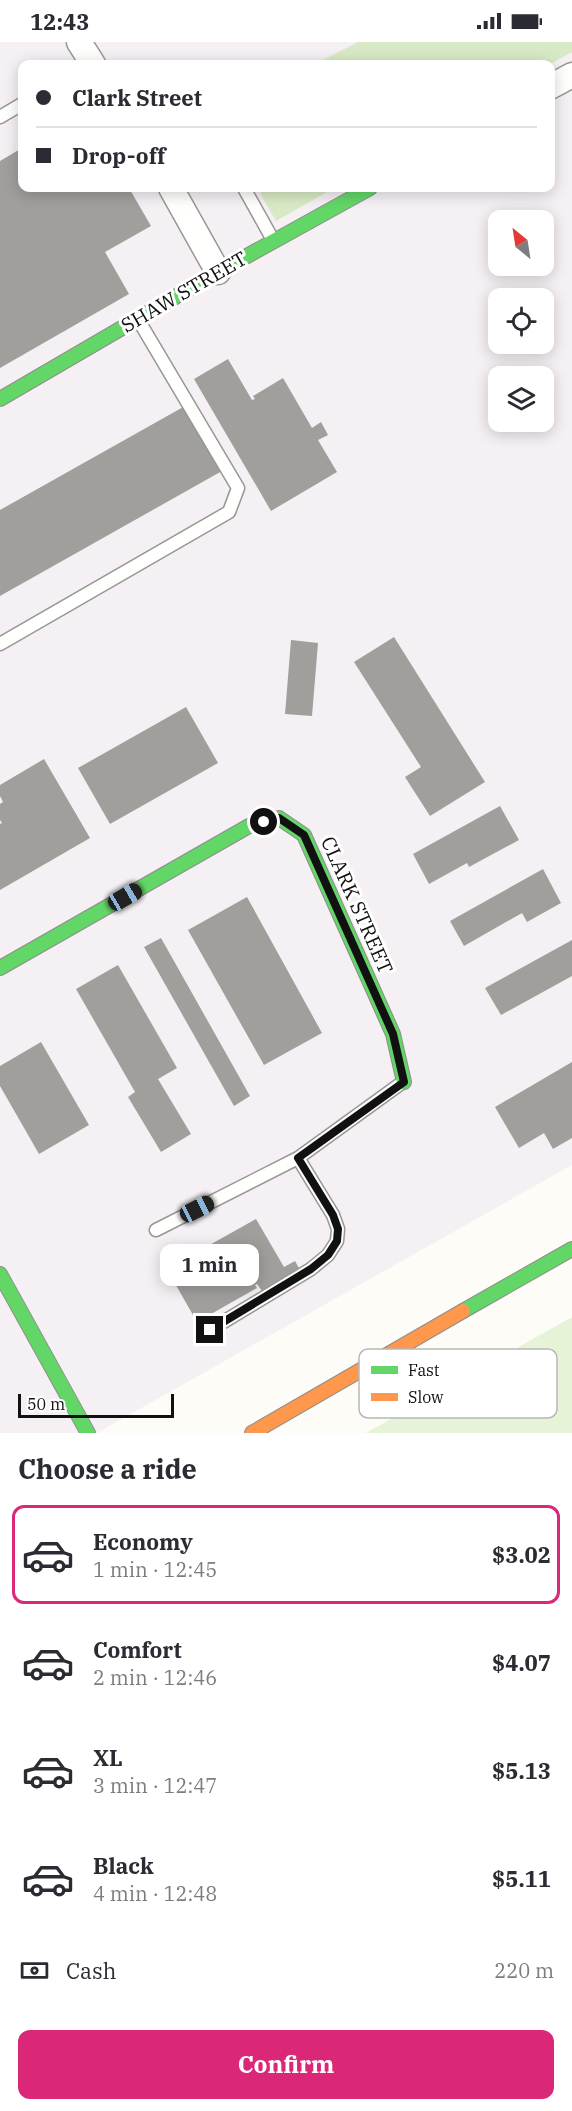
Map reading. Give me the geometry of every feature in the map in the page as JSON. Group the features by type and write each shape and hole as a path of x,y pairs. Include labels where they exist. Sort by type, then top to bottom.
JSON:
{"street":[{"path":"79,42 90,60"},
{"path":"555,84 572,75"},
{"path":"173,192 218,272"},
{"name":"SHAW STREET","path":"0,399 218,272 363,192"},
{"name":"CLARK STREET","path":"0,968 249,826 279,818 304,835 393,1034 404,1082"},
{"path":"398,1349 572,1249"},
{"path":"0,1274 88,1433"},
{"path":"252,1433 359,1371"}],"lane":[{"path":"0,117 18,106"},
{"path":"246,192 274,241"},
{"path":"0,644 229,512 238,488 137,319"},
{"path":"156,1230 298,1158 404,1082"},
{"path":"210,1330 311,1269 328,1255 337,1241 338,1229 333,1215 298,1158"}],"shaded area":[{"path":"0,42 572,42 572,1165 97,1433 0,1433"}],"green space":[{"path":"358,42 572,42 572,52 555,61 323,60"},
{"path":"261,192 327,192 276,221"},
{"path":"572,1317 572,1433 366,1433 393,1418 557,1418 557,1349 515,1349"}],"building":[{"path":"18,150 18,192 131,192 151,226 105,252 129,294 0,368 0,161"},
{"path":"228,359 252,400 255,399 253,396 283,378 312,428 321,422 328,435 318,440 337,472 271,511 194,379"},
{"path":"185,406 222,471 0,596 0,510"},
{"path":"394,637 485,782 430,816 405,777 421,767 354,662"},
{"path":"291,640 318,643 312,716 285,714"},
{"path":"186,707 218,763 110,824 78,768"},
{"path":"44,759 90,838 0,890 0,824 2,823 0,804 3,802 0,796 0,785"},
{"path":"500,806 519,840 469,867 467,863 429,884 413,854"},
{"path":"543,869 561,903 527,922 522,913 464,946 450,921"},
{"path":"247,897 322,1033 264,1065 188,930"},
{"path":"161,938 250,1096 234,1106 144,947"},
{"path":"572,940 572,976 501,1015 485,988"},
{"path":"118,965 177,1068 158,1079 191,1134 161,1152 128,1097 135,1092 76,989"},
{"path":"41,1042 89,1125 39,1154 0,1086 0,1066"},
{"path":"572,1062 572,1138 553,1149 544,1133 519,1148 495,1107"},
{"path":"256,1219 284,1267 295,1261 300,1270 262,1291 257,1284 255,1285 257,1288 197,1322 165,1266 195,1248 197,1252"}],"traffic: fast":[{"path":"0,399 218,272 363,192"},
{"path":"0,968 249,826 279,818 304,835 393,1034 404,1082"},
{"path":"463,1311 572,1249"},
{"path":"0,1274 88,1433"}],"traffic: slow":[{"path":"397,1349 463,1311"},
{"path":"252,1433 359,1371"}],"route":[{"path":"210,1330 311,1269 328,1255 337,1241 338,1229 333,1215 298,1158 404,1082 393,1034 304,835 279,818 264,822"}]}
